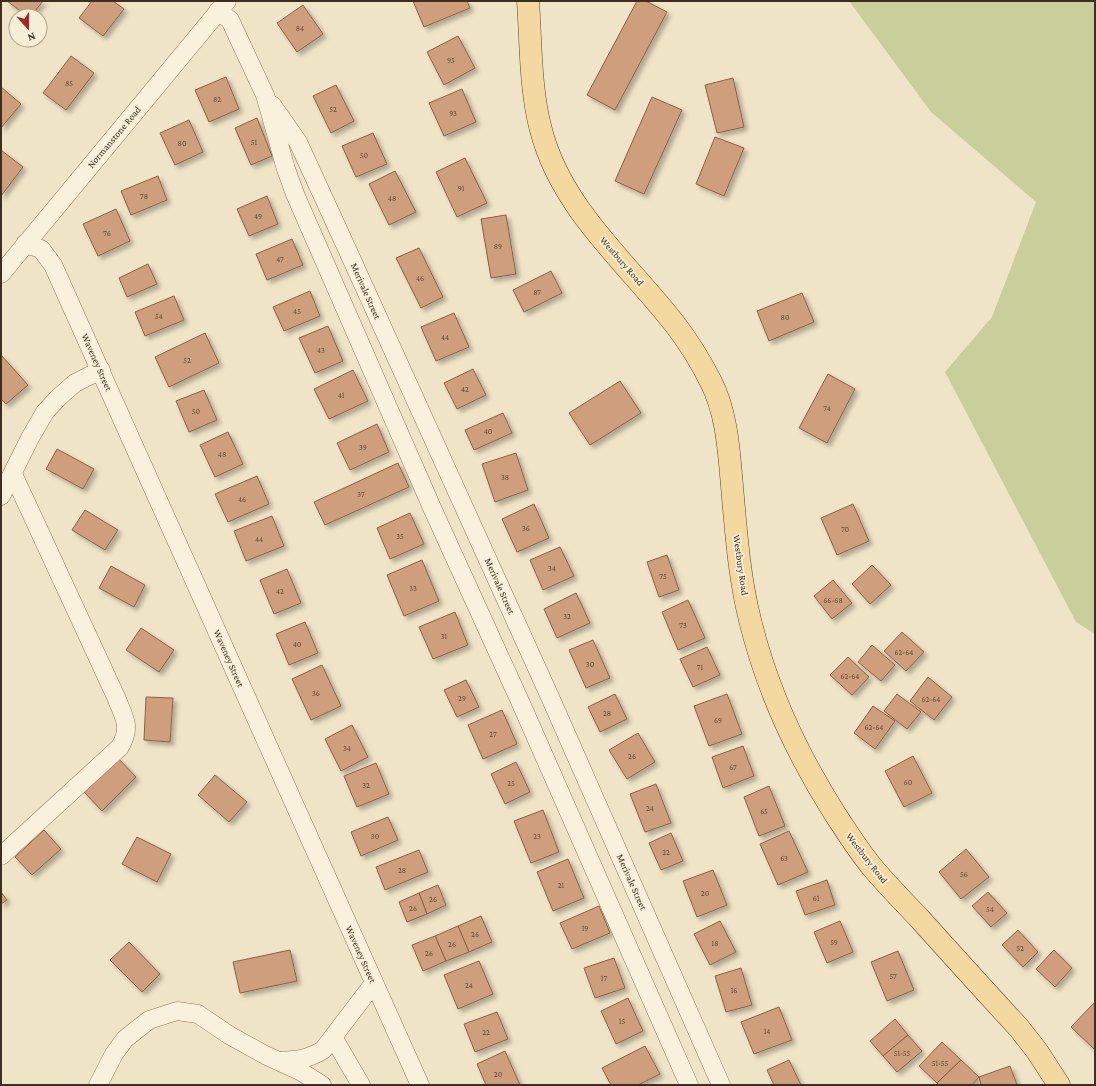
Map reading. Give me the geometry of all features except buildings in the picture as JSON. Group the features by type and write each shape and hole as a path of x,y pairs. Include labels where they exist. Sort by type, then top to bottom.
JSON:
{"main road":[{"name":"Westbury Road","path":"528,1 535,100 541,130 558,173 573,200 591,226 676,325 712,385 721,410 726,436 740,572 750,620 766,675 792,739 820,791 850,837 873,868 1019,1028 1060,1085"}],"street":[{"name":"Merivale Street","path":"222,6 265,95 286,169 295,194 433,510 519,699 689,1085"},
{"name":"Normanstone Road","path":"1,274 222,6"},
{"name":"Merivale Street","path":"265,95 292,133 312,173 550,697 721,1085"},
{"name":"Waveney Street","path":"25,244 42,249 53,265 420,1085"},
{"path":"1,496 30,438 45,412 75,383 101,370"},
{"path":"1,856 120,747 125,738 127,728 116,697 13,474"},
{"path":"279,1061 298,1060 323,1050 374,983"},
{"path":"98,1085 114,1054 125,1039 150,1020 177,1011 198,1014 229,1035 300,1071 322,1085"},
{"path":"333,1036 361,1085"}],"green space":[{"path":"849,1 1095,1 1095,634 1076,622 945,372 992,317 1036,202 931,112"}]}
